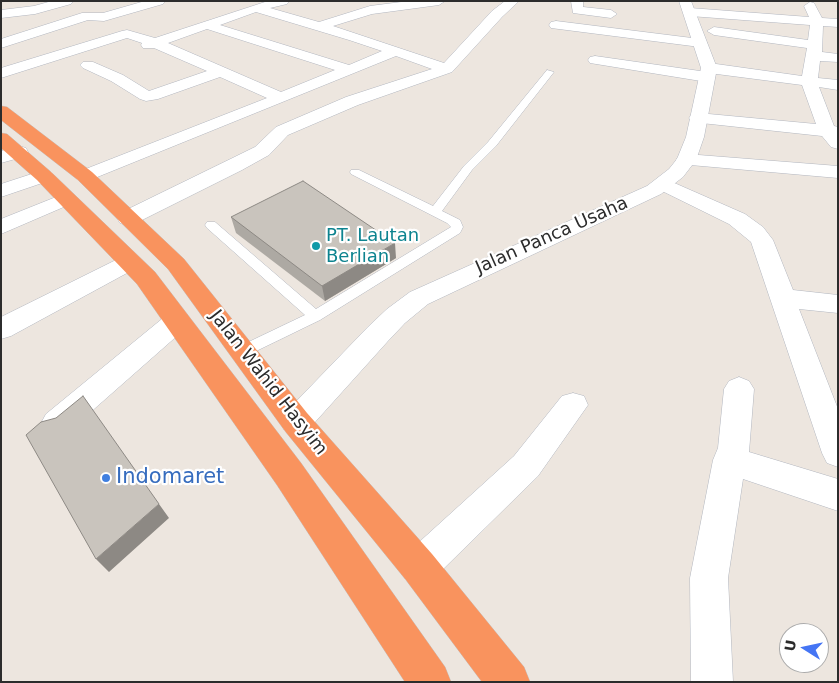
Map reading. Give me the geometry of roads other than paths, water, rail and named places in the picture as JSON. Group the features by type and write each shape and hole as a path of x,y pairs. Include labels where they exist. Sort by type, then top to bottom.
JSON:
{"highway":[{"name":"Jalan Wahid Hasyim","path":"1,111 76,187 130,262 146,278 289,474 430,682"},
{"name":"Jalan Wahid Hasyim","path":"7,149 44,176 76,187 128,218 176,264 296,422 419,567 508,682"}],"street":[{"path":"1,14 35,10 67,1"},
{"path":"1,44 87,16 104,18 159,1"},
{"path":"129,52 256,8 282,1"},
{"path":"318,27 370,10 440,1"},
{"path":"128,218 262,151 282,131 352,101 447,69 497,14 513,1"},
{"path":"577,1 577,10 627,16"},
{"path":"802,1 813,2 817,21 809,82 834,135"},
{"path":"256,8 396,51 447,69"},
{"path":"690,21 814,50 838,58"},
{"path":"690,21 708,72"},
{"path":"556,25 690,21 817,21 838,23"},
{"path":"207,25 350,70"},
{"path":"1,73 121,35 129,35 156,43 281,98"},
{"path":"1,227 76,187 281,98 396,51"},
{"path":"71,70 104,60"},
{"path":"595,60 838,85"},
{"path":"88,65 117,78 146,96 152,96 220,72"},
{"name":"Jalan Panca Usaha","path":"296,422 396,316 420,298 663,184 676,173 686,160 695,137 708,72"},
{"path":"698,118 834,135"},
{"path":"686,160 838,172"},
{"path":"1,191 44,176"},
{"path":"663,184 720,209 755,232 762,240 838,453"},
{"path":"1,329 130,262"},
{"path":"782,298 838,304"},
{"path":"56,424 177,321"},
{"path":"712,682 709,578 729,460 734,448 739,389"},
{"path":"419,567 526,466 573,405"},
{"path":"729,460 838,495"}],"lane":[{"path":"434,212 468,168 492,144 550,72"},
{"path":"243,351 315,316 456,230 456,223 355,172"},
{"path":"211,225 315,316"}],"place":[{"name":"PT. Lautan Berlian","path":"316,246"},
{"name":"Indomaret","path":"106,478"}]}
